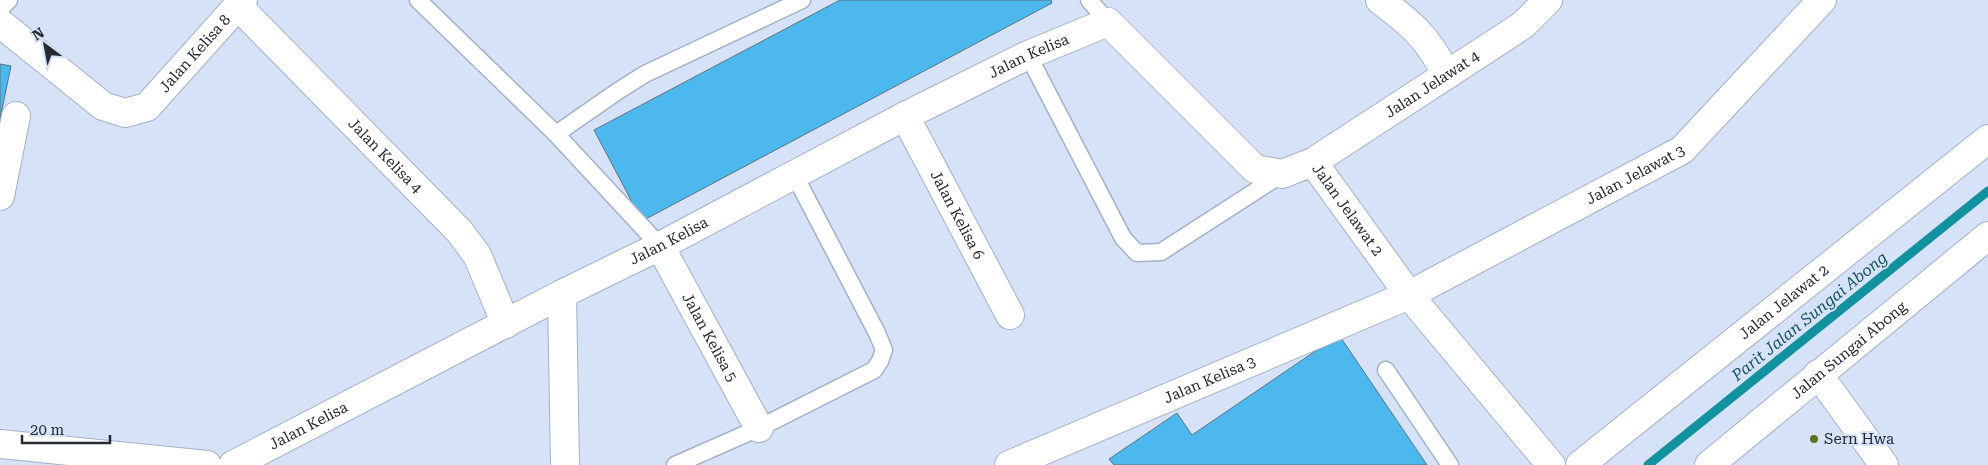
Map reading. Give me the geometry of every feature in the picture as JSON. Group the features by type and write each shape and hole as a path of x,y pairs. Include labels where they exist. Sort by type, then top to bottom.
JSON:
{"street":[{"path":"1380,0 1418,30 1436,53 1447,75"},
{"name":"Jalan Jelawat 4","path":"1313,162 1523,25 1548,0"},
{"name":"Jalan Jelawat 3","path":"1409,295 1682,150 1822,0"},
{"name":"Jalan Kelisa 8","path":"0,23 103,106 125,113 147,107 240,3"},
{"name":"Jalan Kelisa 4","path":"240,3 459,231 477,255 506,324"},
{"name":"Jalan Kelisa","path":"233,465 562,294 660,246 905,116 1028,55 1108,22"},
{"path":"1108,22 1255,169 1282,174"},
{"path":"0,196 16,116"},
{"name":"Jalan Kelisa 6","path":"905,116 1010,315"},
{"name":"Jalan Jelawat 2","path":"1580,465 1988,139"},
{"name":"Jalan Jelawat 2","path":"1282,174 1313,162 1409,295 1545,463"},
{"name":"Jalan Sungai Abong","path":"1720,461 1818,374 1988,236"},
{"name":"Jalan Kelisa 5","path":"660,246 760,428"},
{"path":"562,294 565,465"},
{"name":"Jalan Kelisa 3","path":"1017,464 1409,295"},
{"path":"1818,374 1884,465"},
{"path":"0,444 207,465"}],"lane":[{"path":"0,9 9,0"},
{"path":"418,0 556,134 660,246"},
{"path":"556,134 618,90 645,74 802,0"},
{"path":"1089,0 1108,22"},
{"path":"1028,55 1123,238 1137,253 1161,252 1282,174"},
{"path":"675,465 760,428 874,370 880,361 884,350 794,174"},
{"path":"1386,370 1450,465"}],"building":[{"path":"840,0 1051,0 1052,3 642,221 594,130"},
{"path":"0,64 11,66 0,119"},
{"path":"1339,335 1427,465 1114,465 1109,459 1177,413 1192,435"}],"waterway":[{"name":"Parit Jalan Sungai Abong","path":"1648,465 1988,191"}],"place":[{"name":"Sern Hwa","path":"1814,439"}]}
